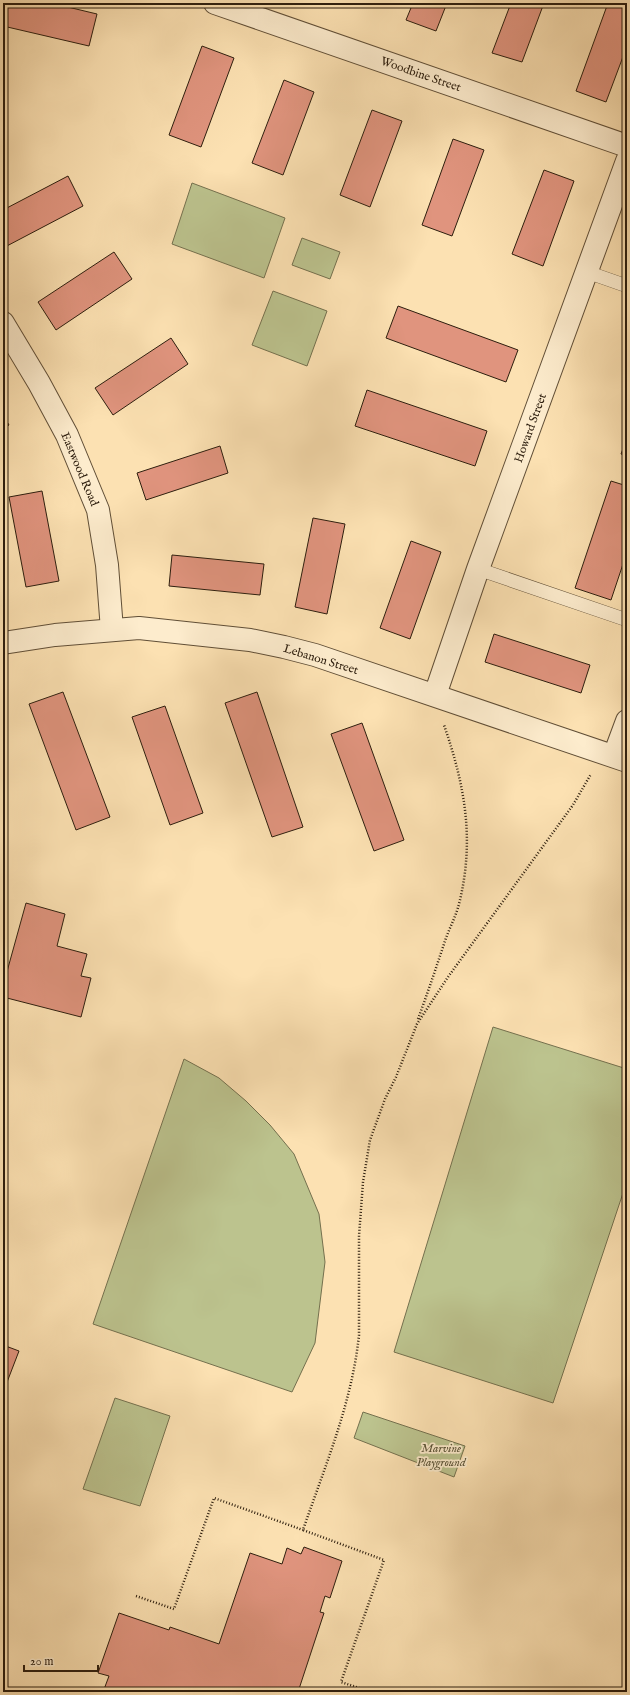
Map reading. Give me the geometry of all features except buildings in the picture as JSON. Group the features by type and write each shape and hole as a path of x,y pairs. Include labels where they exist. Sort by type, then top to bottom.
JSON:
{"street":[{"name":"Woodbine Street","path":"216,3 272,12 627,146"},
{"name":"Howard Street","path":"435,695 478,569 627,161"},
{"name":"Eastwood Road","path":"3,323 28,363 63,428 98,510 107,565 112,630"},
{"name":"Lebanon Street","path":"3,643 55,635 139,628 250,640 315,655 620,758"},
{"path":"620,758 627,720"}],"lane":[{"path":"587,272 627,286"},
{"path":"478,569 627,620"}],"path":[{"path":"303,1530 343,1416 357,1353 359,1335 360,1229 366,1158 377,1117 396,1077 417,1024 458,905 466,862 467,828 464,796 444,722"},
{"path":"417,1024 448,977 573,805 591,773"},
{"path":"136,1596 174,1609 214,1498 384,1560 340,1682 371,1692"}],"green space":[{"path":"192,183 285,218 264,278 172,244"},
{"path":"302,238 340,252 330,279 292,265"},
{"path":"273,291 327,311 307,366 252,345"},
{"path":"493,1027 627,1069 627,1181 553,1403 394,1352"},
{"path":"184,1059 219,1078 246,1101 270,1125 294,1154 319,1214 325,1262 315,1343 292,1392 93,1324"},
{"path":"115,1398 170,1416 140,1506 83,1489"},
{"name":"Marvine Playground","path":"363,1412 465,1446 454,1477 354,1438"}]}
